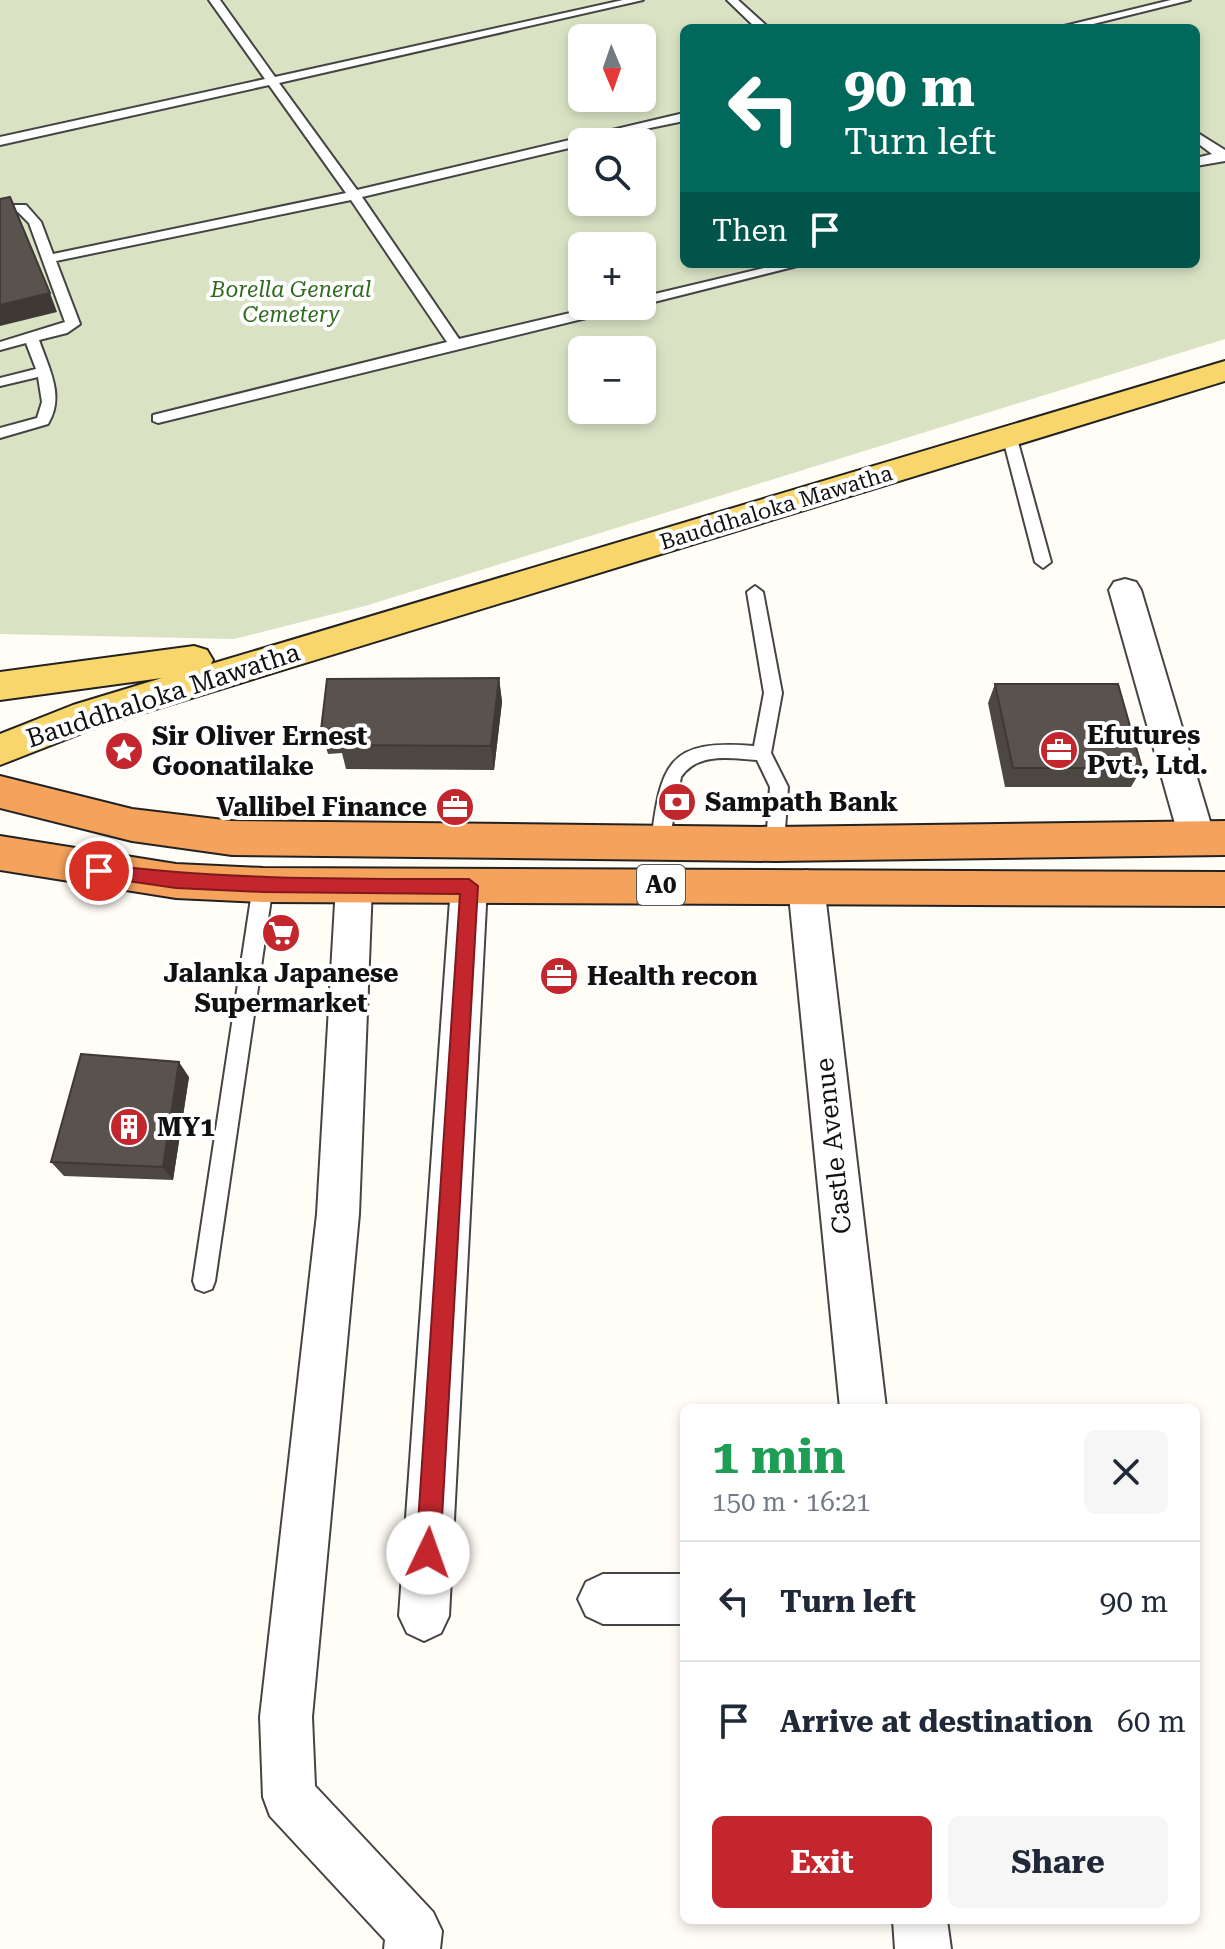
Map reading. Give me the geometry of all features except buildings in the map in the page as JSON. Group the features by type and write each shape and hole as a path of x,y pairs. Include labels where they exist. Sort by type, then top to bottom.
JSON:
{"highway":[{"name":"A0","path":"0,792 132,825 232,838 775,844 1211,838"},
{"name":"A0","path":"0,853 176,881 263,885 1225,889"}],"main road":[{"name":"Bauddhaloka Mawatha","path":"0,750 87,715 1225,371"},
{"name":"Bauddhaloka Mawatha","path":"5,682 327,642"}],"street":[{"path":"1125,590 1211,838"},
{"name":"Castle Avenue","path":"806,885 863,1404"},
{"path":"354,886 338,1214 286,1717 289,1797 414,1931 412,1949"},
{"path":"424,1616 469,886"},
{"path":"603,1599 680,1599"},
{"path":"920,1924 923,1949"}],"lane":[{"path":"214,0 354,195 455,344"},
{"path":"0,141 638,0"},
{"path":"732,0 759,24"},
{"path":"1079,24 1184,0"},
{"path":"48,259 354,195 680,118"},
{"path":"1200,139 1224,155"},
{"path":"1200,161 1224,155"},
{"path":"0,209 21,208 35,222 73,324 32,339 0,346"},
{"path":"656,298 781,268"},
{"path":"158,418 568,318"},
{"path":"0,433 43,421 51,410 50,390 41,372 32,339"},
{"path":"0,382 41,372"},
{"path":"1009,435 1043,562"},
{"path":"755,592 773,693 762,754"},
{"path":"660,842 667,789 675,767 695,755 717,749 762,754 775,770 782,790 775,844"},
{"path":"204,1281 263,885"}],"green space":[{"name":"Borella General Cemetery","path":"0,0 1225,0 1225,339 365,606 234,639 0,634"}],"place":[{"name":"Efutures Pvt., Ltd.","path":"1059,750"},
{"name":"Sir Oliver Ernest Goonatilake","path":"124,751"},
{"name":"Sampath Bank","path":"677,802"},
{"name":"Vallibel Finance","path":"455,807"},
{"name":"Jalanka Japanese Supermarket","path":"281,933"},
{"name":"Health recon","path":"559,976"},
{"name":"MY1","path":"129,1127"}],"route":[{"path":"99,871 176,881 263,885 469,886 428,1553"}]}
